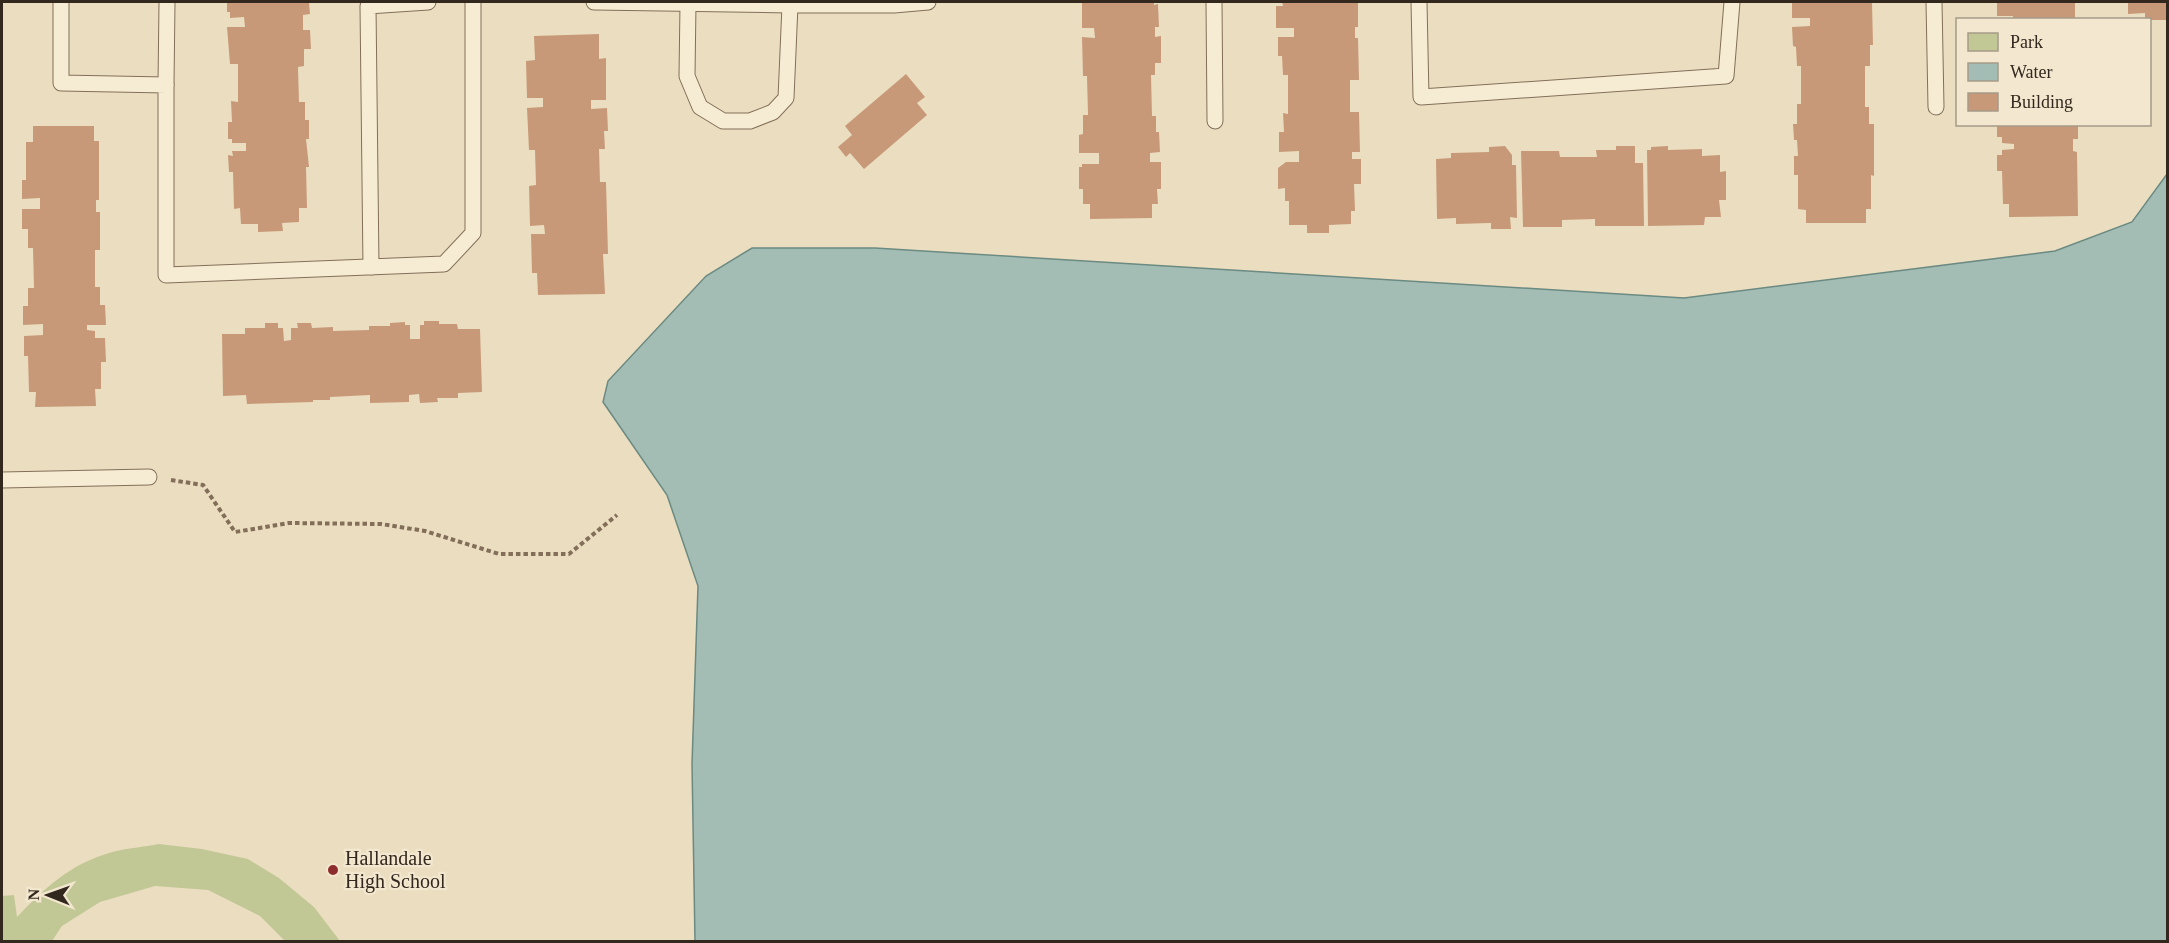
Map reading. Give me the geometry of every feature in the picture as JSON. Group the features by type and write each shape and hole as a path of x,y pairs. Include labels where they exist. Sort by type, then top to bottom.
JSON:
{"lane":[{"path":"61,2 61,83 166,85"},
{"path":"167,2 166,275 444,264 473,233 473,2"},
{"path":"371,267 368,6 428,2"},
{"path":"594,2 790,5 894,5 928,2"},
{"path":"1214,2 1215,121"},
{"path":"1419,2 1420,98 1726,76 1732,2"},
{"path":"1934,2 1936,107"},
{"path":"688,4 687,76 700,107 723,121 750,121 773,112 786,98 790,5"},
{"path":"2,480 149,477"}],"path":[{"path":"149,477 203,485 235,532 289,523 381,524 425,531 499,554 569,554 617,515"}],"green space":[{"path":"159,844 202,849 248,859 279,878 314,907 340,941 285,941 260,916 208,890 155,886 100,902 62,926 52,941 2,941 2,896 14,895 17,917 49,886 84,863 112,852"}],"water":[{"path":"2167,174 2167,941 695,941 692,764 698,586 667,495 603,402 608,381 706,276 752,248 875,248 1684,298 2055,251 2132,222"}],"building":[{"path":"227,2 309,2 310,14 303,15 303,30 310,30 311,49 304,49 304,66 298,67 299,102 305,102 305,120 309,120 309,139 306,139 309,167 306,167 307,208 299,208 299,222 282,223 283,231 258,232 258,224 241,224 240,208 234,209 233,172 229,172 228,155 233,156 232,151 246,151 246,143 232,143 232,139 228,139 228,122 232,122 231,101 238,102 238,64 230,64 227,27 245,27 244,17 230,18 230,12 227,12"},
{"path":"1082,2 1154,2 1154,5 1158,4 1159,27 1155,27 1155,37 1161,36 1161,63 1155,63 1155,75 1151,75 1152,116 1156,116 1160,152 1150,153 1150,162 1161,162 1161,189 1157,189 1158,204 1152,204 1152,218 1090,219 1090,204 1083,204 1083,189 1079,189 1079,167 1082,167 1082,164 1099,164 1099,153 1079,153 1079,135 1083,134 1083,115 1088,115 1087,76 1083,76 1082,37 1095,38 1094,28 1082,28"},
{"path":"1282,2 1358,2 1358,27 1355,27 1355,38 1358,38 1359,80 1350,80 1350,112 1359,112 1360,152 1352,152 1352,159 1361,159 1361,184 1354,184 1355,211 1351,211 1351,224 1329,225 1329,233 1307,233 1307,225 1289,225 1289,201 1285,201 1285,188 1278,189 1278,168 1286,162 1299,162 1299,151 1279,152 1279,132 1284,132 1283,113 1288,114 1288,75 1283,75 1282,56 1278,56 1278,37 1294,37 1294,28 1276,28 1276,6 1283,6"},
{"path":"1792,2 1872,2 1873,45 1870,45 1870,66 1865,66 1865,107 1869,107 1869,124 1874,124 1874,176 1871,175 1871,209 1866,209 1866,223 1806,223 1806,210 1798,209 1798,175 1794,175 1794,156 1798,156 1793,124 1797,124 1797,104 1801,104 1801,66 1797,66 1792,27 1810,26 1810,18 1792,18"},
{"path":"1997,2 2075,2 2075,18 1997,16"},
{"path":"2128,2 2168,2 2168,20 2151,20 2151,18 2145,18 2145,13 2128,14"},
{"path":"599,34 599,59 606,58 606,100 591,100 591,109 607,108 608,131 604,131 605,149 599,149 600,182 606,182 608,254 603,254 605,294 538,295 537,273 532,273 531,234 545,234 544,225 530,226 529,186 536,185 535,150 529,150 527,108 543,107 543,98 527,98 526,61 535,60 534,36"},
{"path":"906,74 925,97 917,103 927,115 864,169 850,153 846,157 838,147 852,135 845,126"},
{"path":"33,126 94,126 94,141 99,141 99,200 96,200 96,212 100,212 100,250 95,250 95,287 100,287 100,305 105,305 106,325 87,325 87,330 95,331 95,338 105,338 106,362 101,362 101,389 95,389 96,406 35,407 36,392 29,392 28,356 24,356 24,336 43,335 43,324 23,325 23,306 28,306 28,288 34,288 33,248 28,248 28,229 22,229 22,209 40,209 40,198 22,199 22,180 26,180 26,142 33,142"},
{"path":"1997,126 2078,126 2078,139 2073,139 2073,151 2077,152 2078,216 2009,217 2009,204 2003,204 2002,171 1997,171 1997,155 2002,155 2002,150 2014,149 2014,144 2002,143 2002,137 1997,137"},
{"path":"1505,146 1512,155 1512,165 1516,165 1517,218 1510,217 1511,229 1491,229 1491,223 1456,224 1456,218 1437,219 1436,159 1451,158 1451,153 1489,152 1489,147"},
{"path":"1616,146 1635,146 1635,163 1643,163 1644,226 1595,226 1595,219 1562,220 1562,227 1523,227 1521,151 1559,151 1560,157 1597,157 1596,150 1616,150"},
{"path":"1668,146 1668,150 1702,149 1702,156 1720,155 1720,172 1726,171 1726,200 1719,200 1721,217 1705,217 1704,225 1648,226 1647,150 1651,150 1651,147"},
{"path":"424,321 457,324 458,329 480,329 482,392 458,393 458,398 437,398 438,402 420,403 419,394 409,395 409,402 370,403 370,395 330,397 330,400 313,400 313,402 247,404 246,395 223,396 222,334 245,334 245,328 265,328 265,323 278,323 278,328 283,328 284,341 291,340 291,328 298,328 297,323 311,323 312,328 333,327 333,331 369,330 369,326 390,326 390,323 405,322 405,325 410,325 410,339 420,339 420,325 424,325"}],"place":[{"name":"Hallandale High School","path":"333,870"}]}
